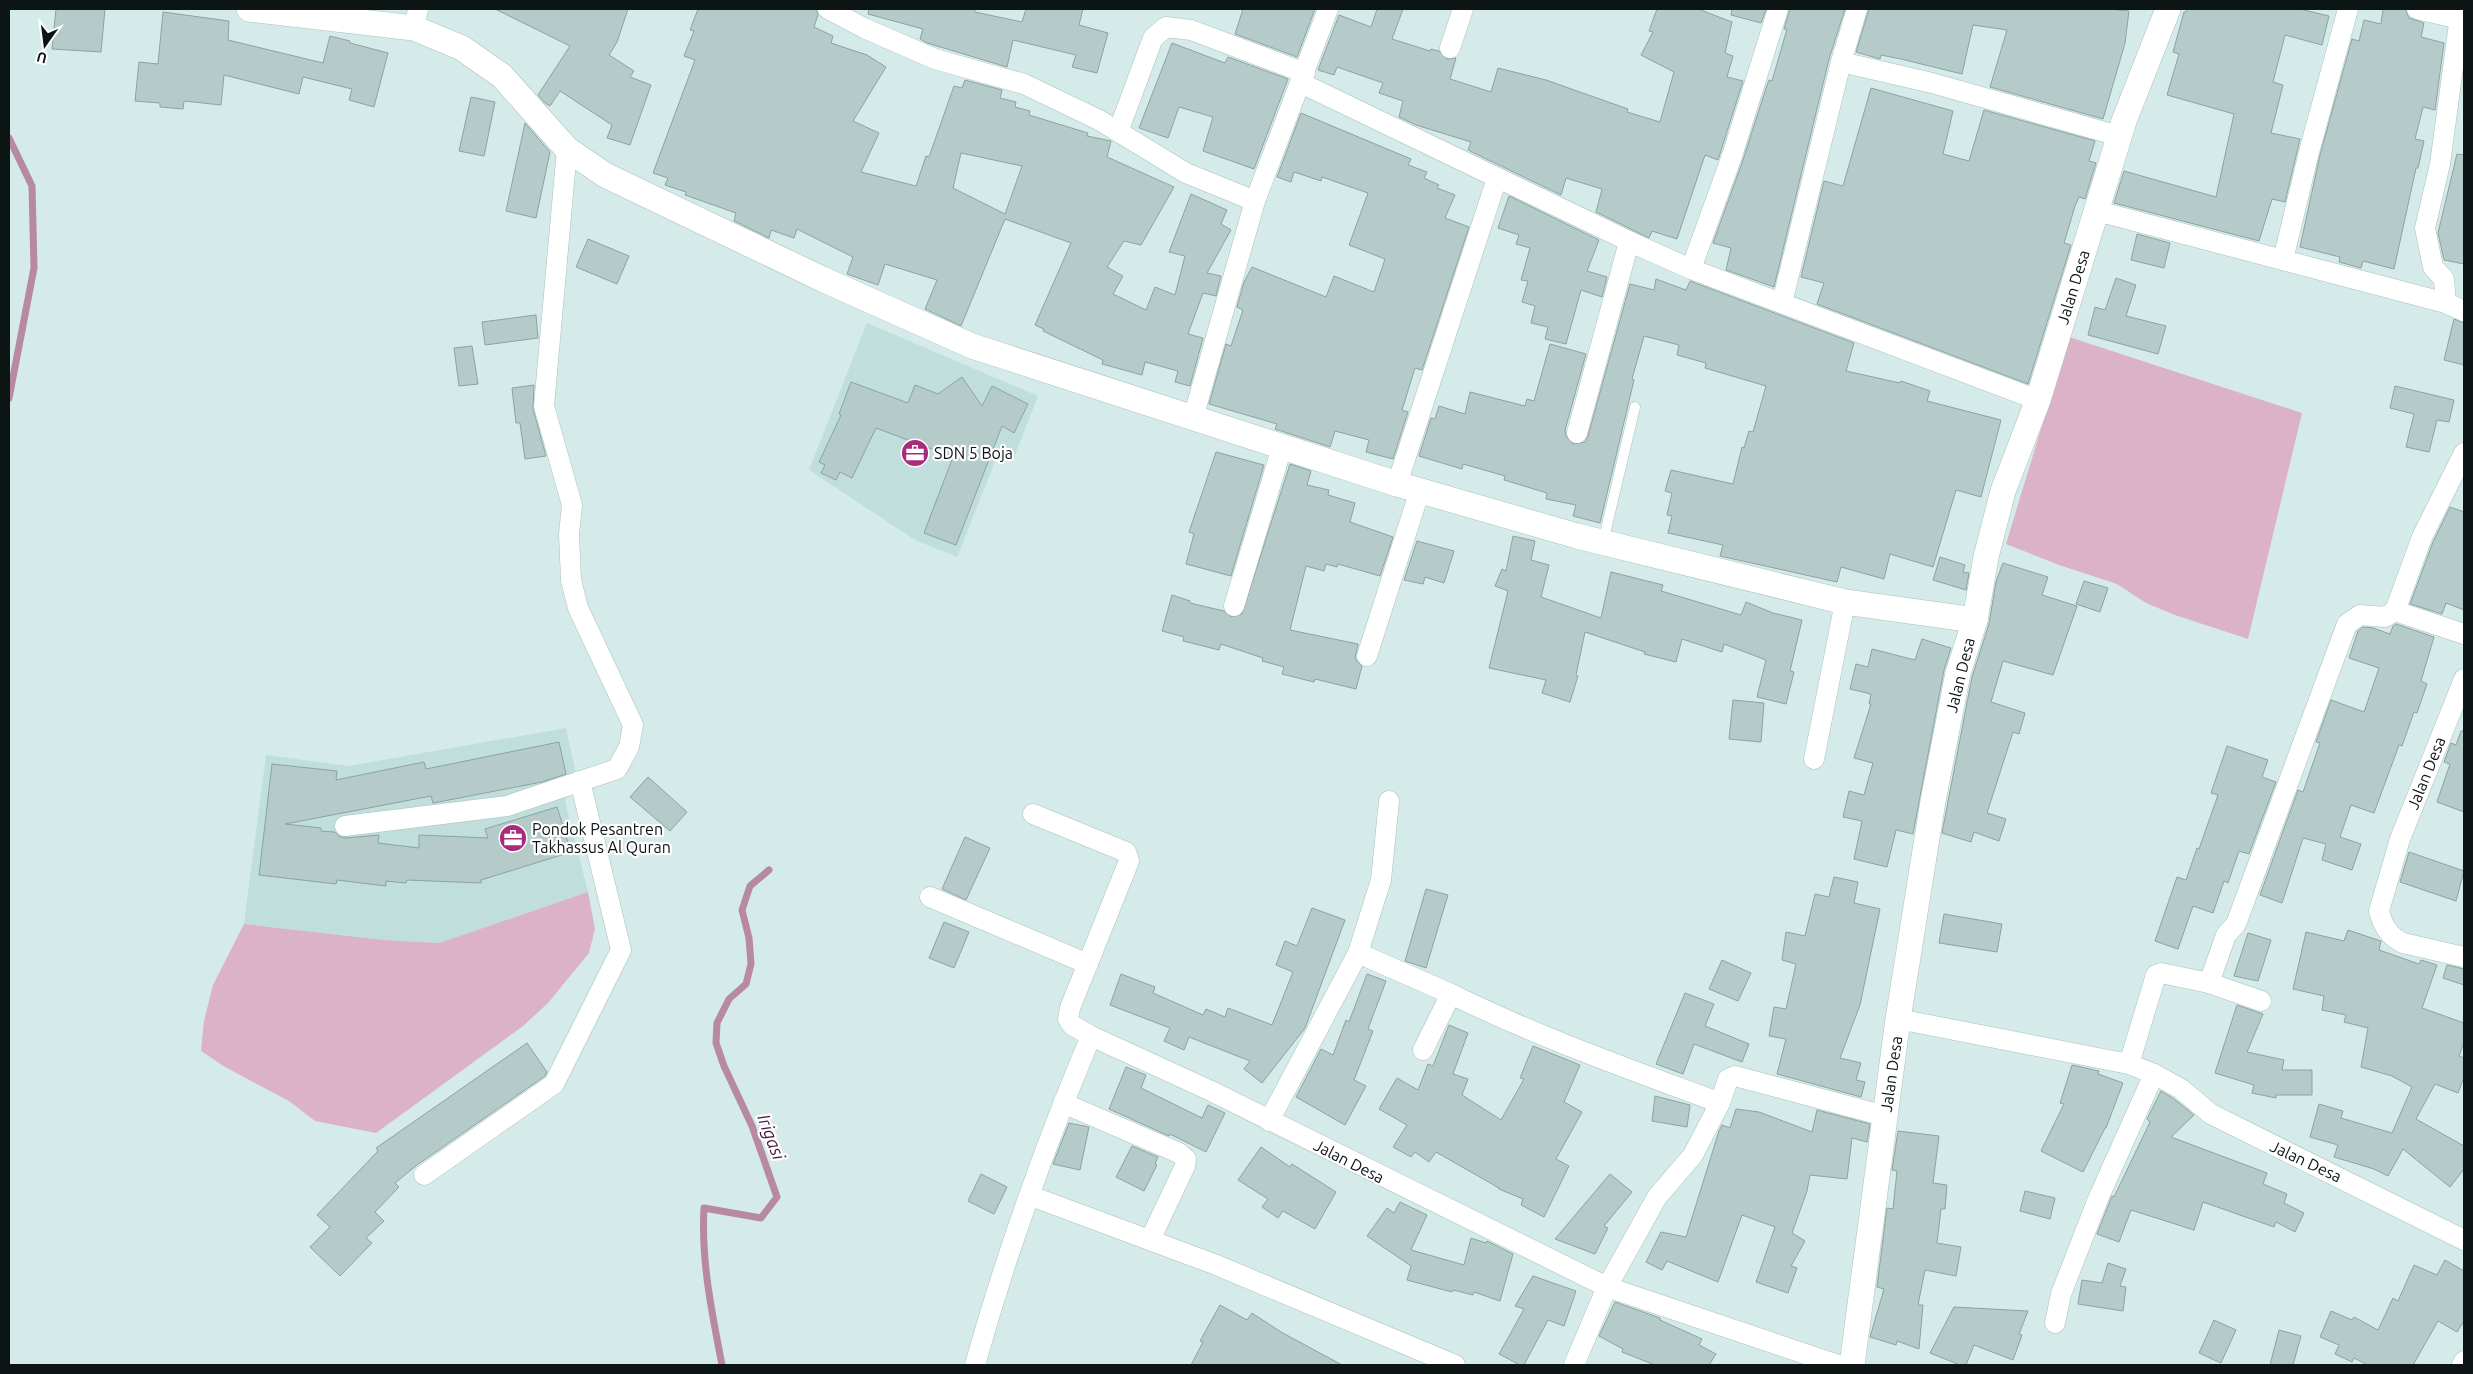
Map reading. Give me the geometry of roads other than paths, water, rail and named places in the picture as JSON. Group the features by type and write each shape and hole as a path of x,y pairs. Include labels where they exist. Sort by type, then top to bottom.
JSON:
{"street":[{"path":"249,9 416,19 502,76 567,149 605,175 904,318 972,346 1408,487 1603,542 1845,602 1975,620"},
{"path":"828,9 864,28 935,59 1024,84 1099,120 1186,174 1255,201"},
{"path":"1193,418 1255,201 1328,9"},
{"path":"1450,48 1463,9"},
{"path":"1691,269 1732,156 1778,9"},
{"path":"1782,303 1841,62 1857,9"},
{"name":"Jalan Desa","path":"1852,1365 1898,1019 1937,783 1958,673 1975,620 1986,557 2003,491 2038,400 2119,136 2168,9"},
{"path":"2284,260 2309,152 2348,9"},
{"path":"2417,9 2461,14 2440,164 2425,228 2433,267 2444,279 2455,307"},
{"path":"1118,132 1153,38 1166,27 1191,30 1303,78 1497,178 1691,269 2038,400"},
{"path":"1841,62 1932,83 2119,136"},
{"path":"345,826 507,806 617,769 629,747 633,725 578,608 571,580 569,534 572,504 544,406 567,149"},
{"path":"1367,656 1408,487 1497,178"},
{"path":"2097,211 2455,307"},
{"path":"1577,433 1630,242"},
{"path":"1234,606 1282,447"},
{"path":"2208,983 2226,935 2236,924 2347,624 2360,615 2385,617 2395,611 2422,537 2464,452"},
{"path":"1814,759 1845,602"},
{"path":"2395,611 2464,634"},
{"name":"Jalan Desa","path":"2464,680 2400,839 2379,911 2382,923 2395,938 2403,943 2464,957"},
{"path":"424,1175 554,1084 621,950 580,781"},
{"path":"1269,1121 1358,953 1381,880 1389,801"},
{"path":"930,897 1088,964 1129,862 1129,856 1126,852 1033,814"},
{"path":"1358,953 1487,1012 1595,1056 1720,1103"},
{"name":"Jalan Desa","path":"1088,964 1070,1008 1068,1019 1072,1025 1091,1036 1209,1090 1607,1287 1838,1365"},
{"path":"2129,1064 2157,974 2208,983 2261,1001"},
{"path":"1423,1050 1451,994"},
{"name":"Jalan Desa","path":"1898,1019 2129,1064 2154,1074 2180,1089 2211,1114 2464,1240"},
{"path":"975,1365 995,1295 1063,1103 1091,1036"},
{"path":"2055,1323 2061,1294 2098,1199 2154,1074"},
{"path":"1574,1365 1607,1287 1657,1197 1693,1155 1720,1103 1728,1079 1735,1076 1885,1116"},
{"path":"1063,1103 1179,1152 1186,1159 1185,1166 1150,1240"},
{"path":"1031,1196 1214,1264 1448,1362"},
{"path":"2462,1365 2464,1361"}],"lane":[{"path":"1603,542 1635,407"}],"waterway":[{"path":"9,138 32,186 34,268 9,398"},
{"name":"Irigasi","path":"722,1365 706,1267 704,1208 761,1218 777,1197 752,1126 724,1066 716,1043 717,1023 729,999 746,984 751,964 749,938 742,910 750,886 769,870"}],"place":[{"name":"SDN 5 Boja","path":"915,453"},
{"name":"Pondok Pesantren Takhassus Al Quran","path":"513,838"}]}
